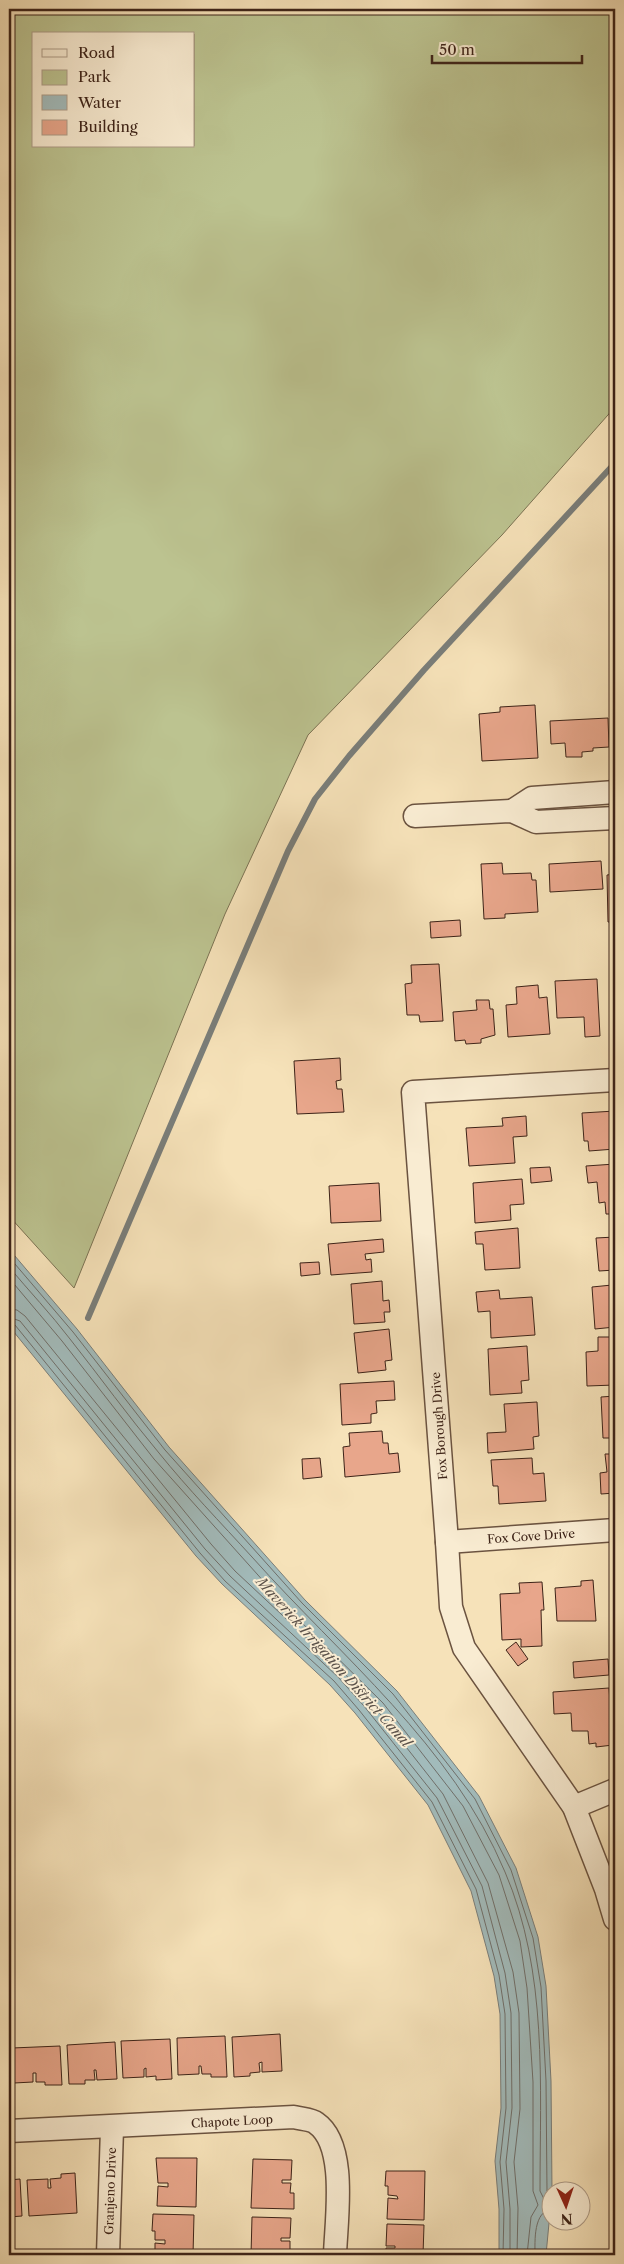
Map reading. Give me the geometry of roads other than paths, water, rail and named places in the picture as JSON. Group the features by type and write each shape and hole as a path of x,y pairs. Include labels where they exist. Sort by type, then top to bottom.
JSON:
{"street":[{"path":"512,811 532,798 615,792"},
{"path":"415,816 512,811 536,822 615,818"},
{"name":"Fox Borough Drive","path":"615,1080 413,1092 448,1542 451,1608 464,1648 574,1807 606,1889 615,1919"},
{"name":"Fox Cove Drive","path":"448,1542 615,1530"},
{"path":"574,1807 615,1790"},
{"name":"Chapote Loop","path":"9,2131 112,2128 294,2117 315,2122 326,2132 334,2148 338,2164 335,2255"},
{"name":"Granjeno Drive","path":"108,2255 112,2128"}],"water":[{"name":"Maverick Irrigation District Canal","path":"9,1249 77,1329 169,1447 305,1600 397,1691 479,1796 516,1868 538,1937 546,1986 551,2081 552,2182 542,2182 542,2232 548,2232 546,2255 499,2255 499,2209 495,2161 501,2108 500,2014 494,1976 471,1891 428,1805 355,1713 330,1685 222,1584 196,1556 9,1326"}],"waterway":[{"path":"88,1318 288,851 315,799 349,756 424,670 615,463"}]}
